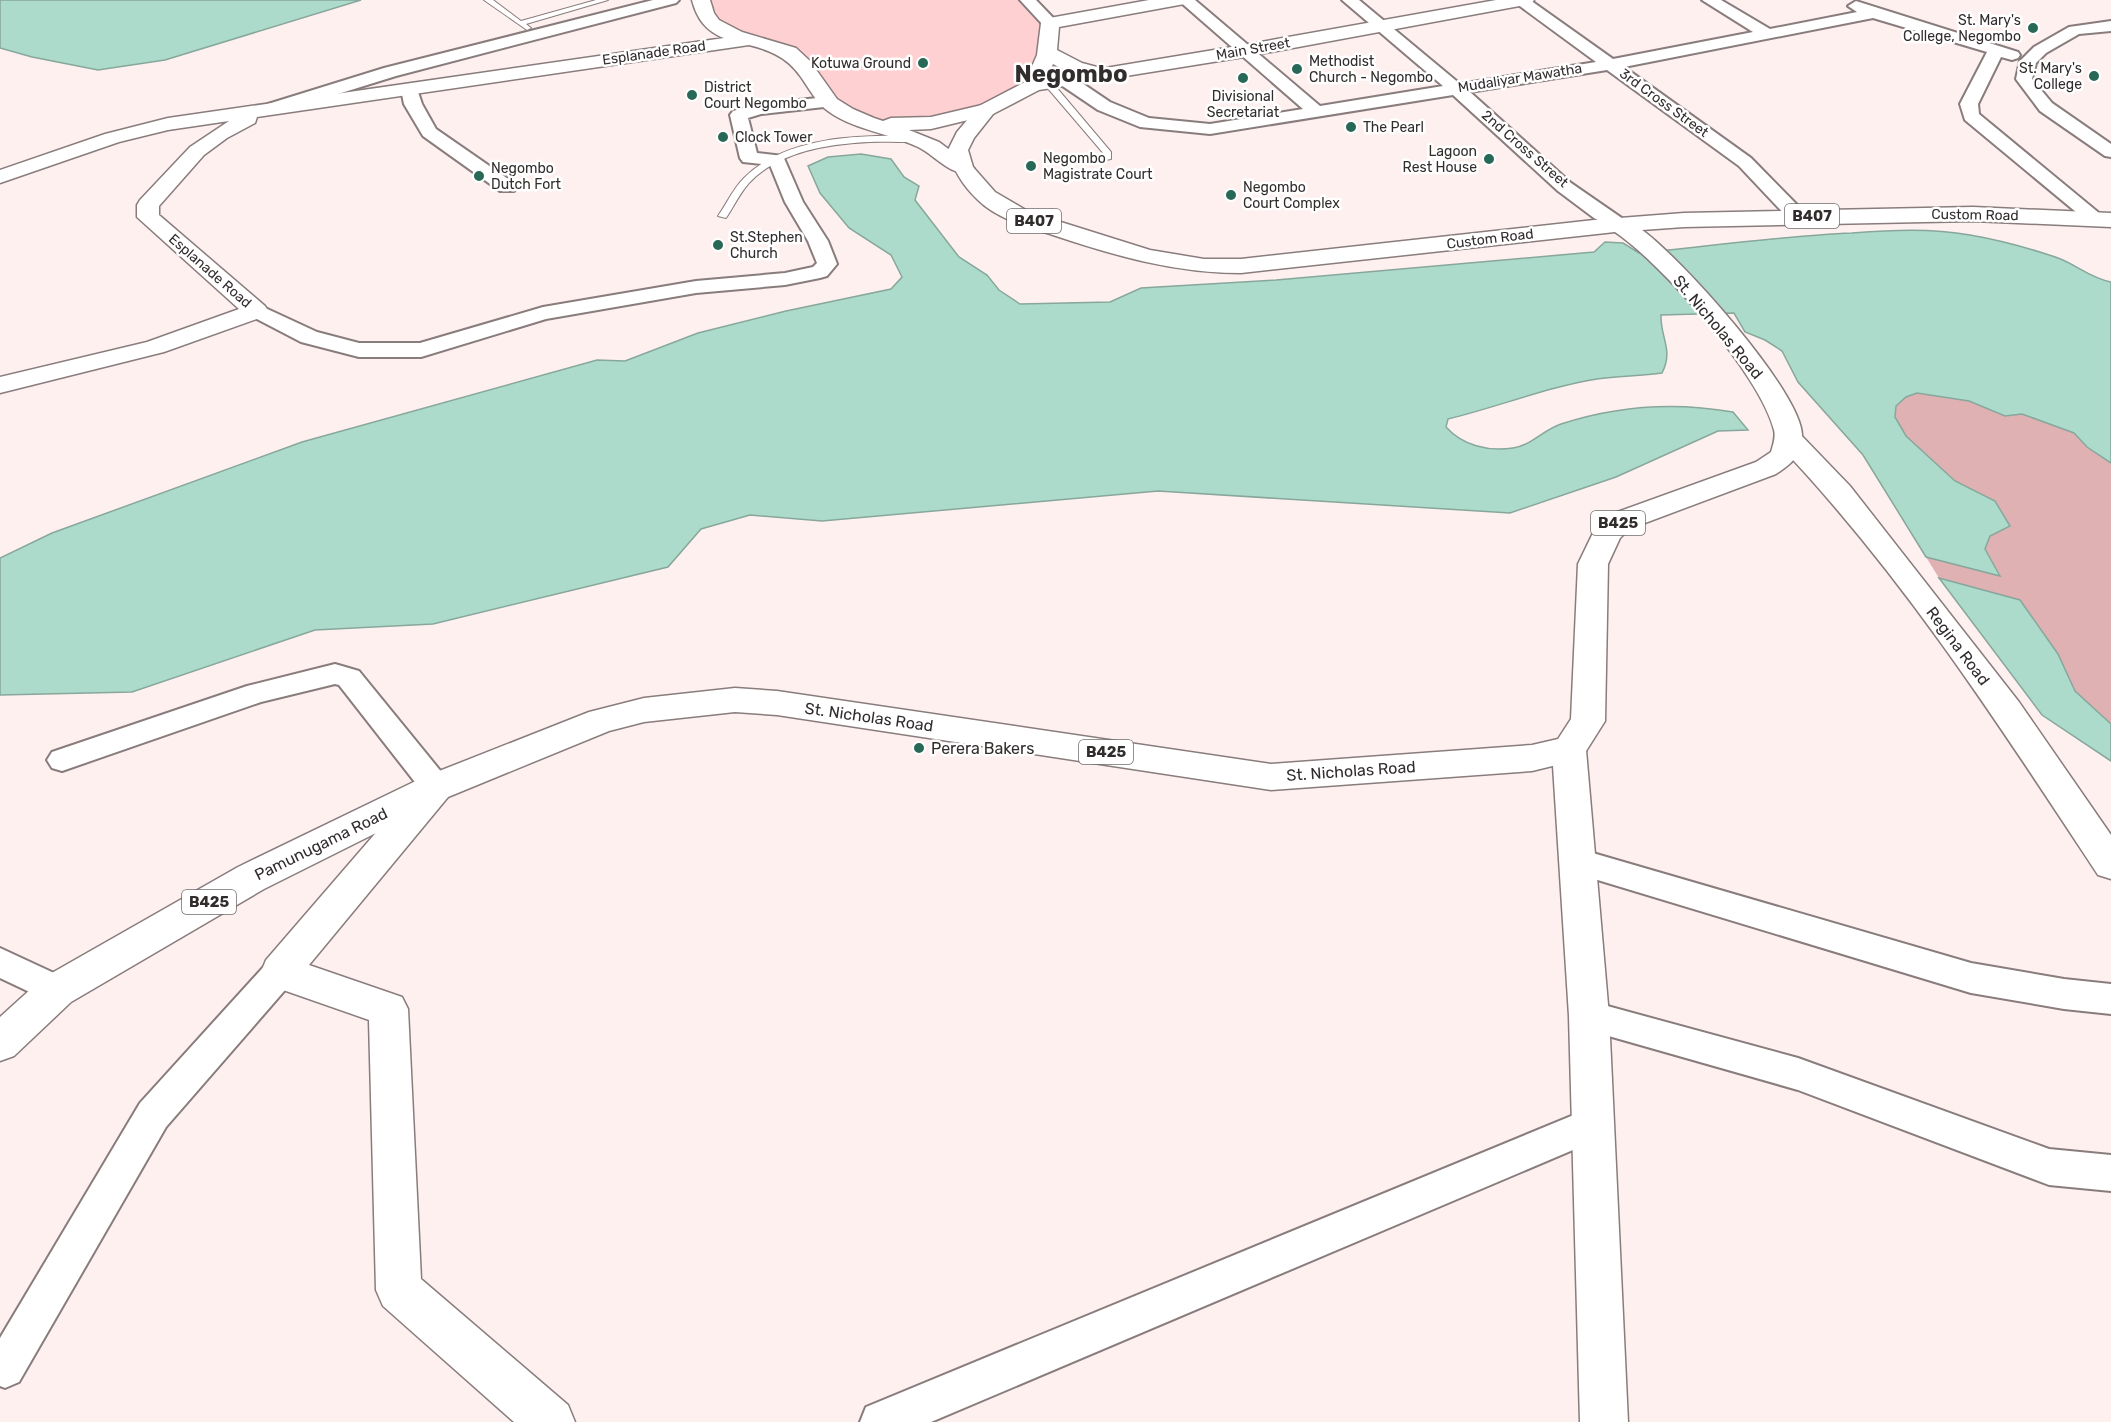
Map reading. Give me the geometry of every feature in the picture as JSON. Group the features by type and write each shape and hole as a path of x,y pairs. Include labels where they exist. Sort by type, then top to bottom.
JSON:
{"street":[{"path":"274,108 390,72 536,35 643,3 671,0"},
{"path":"256,311 309,337 359,350 421,350 554,311 652,294 784,279 820,272 827,264 818,241 794,202 777,160 749,158 739,115 759,109 827,102 819,85 792,54 774,45 727,33 714,25 703,11 700,0"},
{"path":"1028,0 1050,23 1048,52 1050,83"},
{"path":"1050,23 1179,0"},
{"path":"1186,0 1316,111"},
{"name":"2nd Cross Street","path":"1350,0 1456,88 1530,156 1598,213 1619,225"},
{"name":"Main Street","path":"986,110 1050,83 1244,51 1381,24 1524,0"},
{"name":"3rd Cross Street","path":"1524,0 1745,162 1797,216"},
{"path":"1710,0 1768,34"},
{"path":"1843,0 1874,13 2028,61"},
{"name":"Mudaliyar Mawatha","path":"1050,83 1146,123 1210,129 1612,64 1874,13"},
{"path":"2109,149 2046,107 2024,79 2028,61 2035,54 2075,30 2111,26"},
{"name":"Esplanade Road","path":"0,177 112,138 145,130 274,108 748,40"},
{"path":"1996,50 1969,104 1971,116 2103,219"},
{"path":"1048,52 1071,66 1106,75"},
{"path":"409,90 413,104 429,132 507,187"},
{"name":"Custom Road","path":"827,102 868,123 933,146 963,168 987,197 1021,217 1121,250 1204,266 1251,265 1694,219 1973,214 2103,219"},
{"name":"Esplanade Road","path":"1,387 155,347 256,311 148,217 148,205 197,151 220,134 274,108"},
{"path":"868,123 903,125 931,123 986,110"},
{"path":"963,168 958,150 964,136 986,110"},
{"name":"St. Nicholas Road","path":"1619,225 1648,246 1714,317 1756,370 1787,428 1789,439"},
{"name":"B425","path":"1569,750 1588,721 1593,564 1608,533 1619,522 1766,468 1784,456 1789,439"},
{"name":"Regina Road","path":"1789,439 1840,492 1886,550 2007,711 2111,864"},
{"path":"5,1368 153,1115 280,972 436,787 349,678 334,674 257,693 62,760"},
{"name":"St. Nicholas Road","path":"436,787 601,721 644,710 735,700 777,703 1271,777 1532,758 1569,750"},
{"path":"1569,750 1589,1016 1604,1422"},
{"name":"Pamunugama Road","path":"0,1043 57,990 251,878 436,787"},
{"path":"1579,862 1971,978 2064,994 2111,999"},
{"path":"0,962 57,990"},
{"path":"280,972 388,1009 399,1290 551,1422"},
{"path":"1589,1016 1798,1074 2049,1167 2111,1173"},
{"path":"881,1422 1593,1124"}],"lane":[{"path":"488,0 536,35"},
{"path":"521,23 604,0"},
{"path":"1050,83 1108,154 1108,157 1093,161"},
{"path":"723,216 749,178 777,160 836,143 877,137 919,140"}],"shaded area":[{"path":"0,0 361,0 165,60 98,70 0,48"},
{"name":"Kotuwa Ground","path":"701,0 1028,0 1050,23 1034,85 960,118 868,123 844,112 804,66 727,33"},
{"path":"861,154 891,159 904,177 919,186 915,200 959,257 987,275 999,290 1020,304 1110,302 1141,288 1276,280 1594,252 1605,242 1623,243 1639,253 1799,236 1911,230 1941,231 2003,242 2058,258 2097,278 2111,282 2111,463 2087,447 2074,433 2022,414 2005,416 1969,401 1917,393 1906,397 1896,406 1895,417 1906,436 1955,481 1995,501 2010,526 1990,536 1985,549 2000,576 1926,557 1863,455 1798,382 1782,351 1765,340 1745,332 1734,313 1661,315 1667,350 1662,373 1597,379 1560,387 1448,419 1446,427 1468,443 1485,448 1504,449 1532,441 1561,424 1603,413 1646,408 1690,407 1733,412 1748,430 1718,431 1616,477 1510,513 1158,491 822,521 750,515 701,529 668,567 433,624 315,630 132,692 0,695 0,558 52,533 302,442 597,360 625,361 698,333 786,311 891,289 902,277 891,255 849,228 820,193 808,166 828,157"},
{"path":"1917,393 1969,401 2005,416 2022,414 2058,426 2074,433 2087,447 2111,463 2111,724 2075,691 2058,654 2020,600 1939,578 1926,557 2000,575 1985,549 1990,536 2009,526 1995,502 1955,481 1906,436 1895,417 1896,406 1906,397"},
{"path":"1939,578 2020,600 2058,654 2075,691 2111,724 2111,761 2042,715"}],"place":[{"name":"St. Mary's College, Negombo","path":"2033,28"},
{"name":"Kotuwa Ground","path":"923,63"},
{"name":"Methodist Church - Negombo","path":"1297,69"},
{"name":"St. Mary's College","path":"2094,76"},
{"name":"Divisional Secretariat","path":"1243,78"},
{"name":"District Court Negombo","path":"692,95"},
{"name":"The Pearl","path":"1351,127"},
{"name":"Clock Tower","path":"723,137"},
{"name":"Lagoon Rest House","path":"1489,159"},
{"name":"Negombo Magistrate Court","path":"1031,166"},
{"name":"Negombo Dutch Fort","path":"479,176"},
{"name":"Negombo Court Complex","path":"1231,195"},
{"name":"St.Stephen Church","path":"718,245"},
{"name":"Perera Bakers","path":"919,748"}],"district":[{"name":"Negombo","path":"1071,74"}]}
